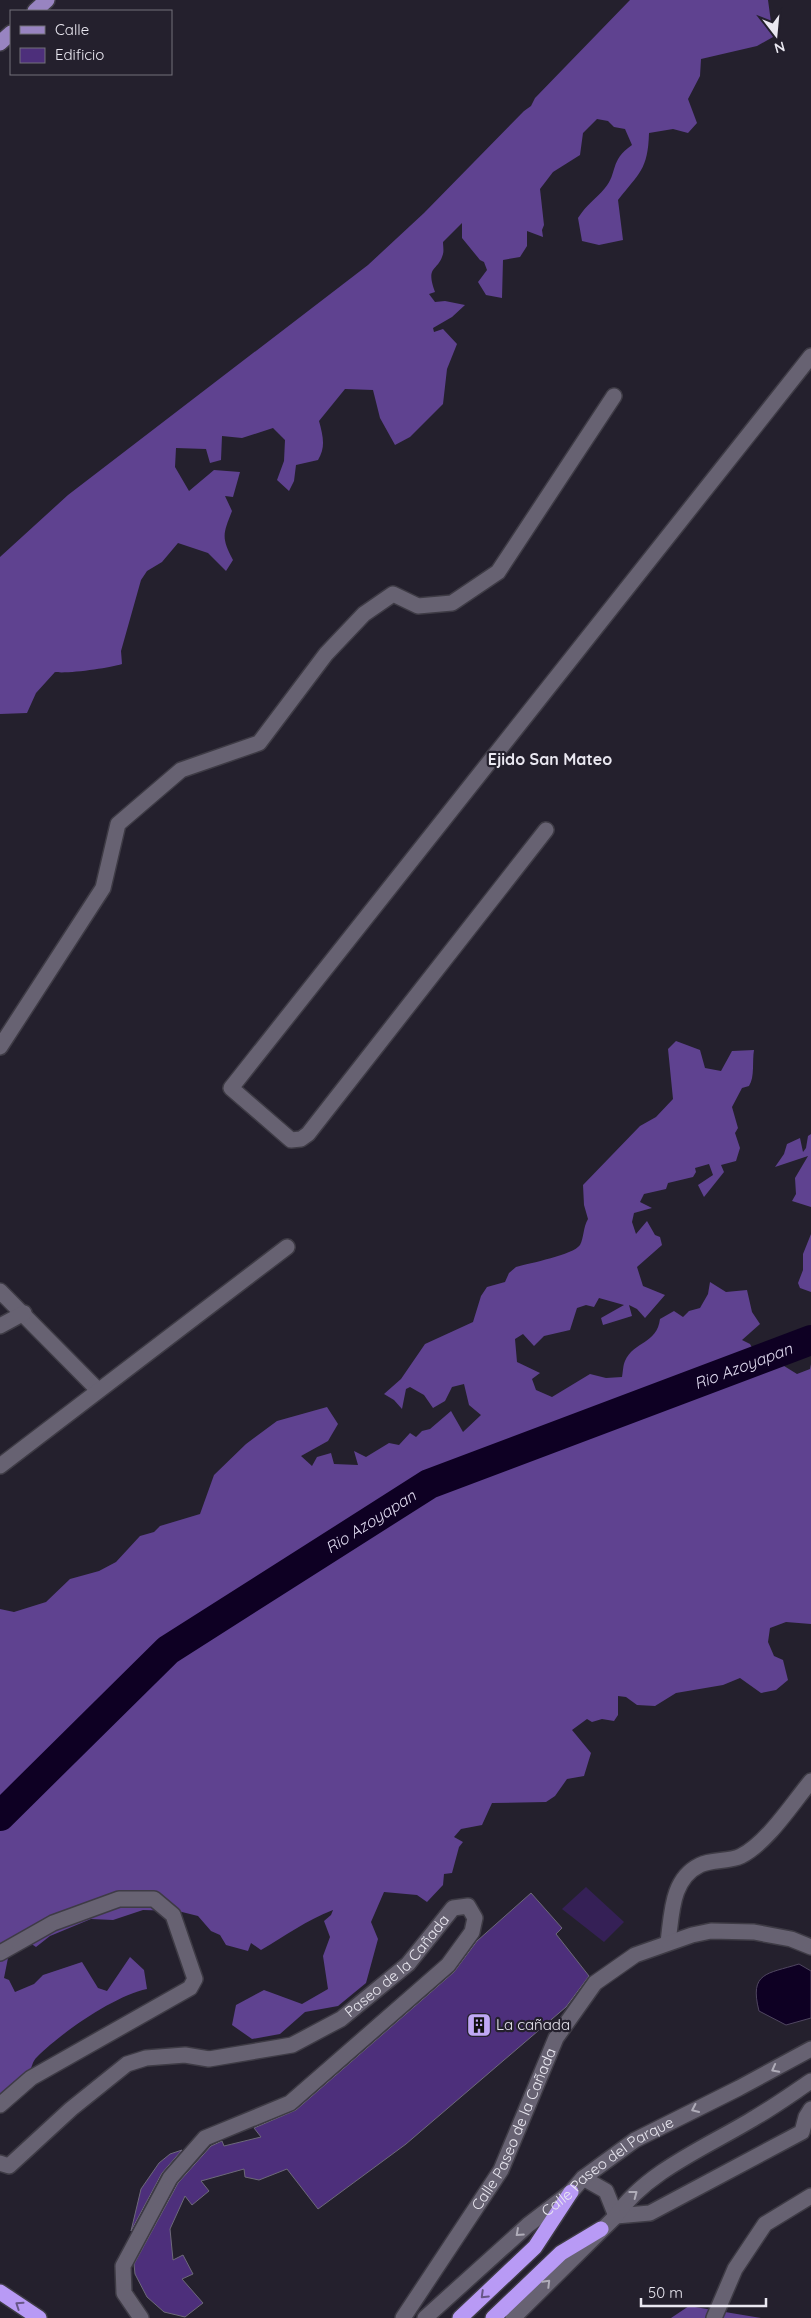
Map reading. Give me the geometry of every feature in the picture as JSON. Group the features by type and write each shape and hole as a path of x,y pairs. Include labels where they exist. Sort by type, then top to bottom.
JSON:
{"highway":[{"path":"460,2318 534,2247 570,2192"},
{"path":"493,2318 561,2254 602,2229"},
{"path":"0,2292 39,2318"}],"main road":[{"path":"36,10 47,0"},
{"path":"0,43 10,34"}],"street":[{"path":"546,830 308,1134 300,1139 291,1140 231,1088 811,356"},
{"path":"0,1047 102,888 118,824 180,770 259,743 326,654 364,614 393,594 418,606 452,603 498,572 614,396"},
{"path":"0,1466 26,1449 98,1390 287,1247"},
{"path":"2,1296 24,1313 98,1390"},
{"path":"0,1326 24,1313"},
{"path":"668,1942 674,1900 681,1880 700,1865 740,1856 758,1843 811,1781"},
{"path":"0,1953 53,1923 119,1899 154,1899 173,1915 181,1933 195,1979 190,1988 31,2078 0,2105"},
{"name":"Paseo de la Cañada","path":"0,2163 10,2166 71,2109 127,2064 146,2058 185,2054 209,2059 292,2045 341,2019 408,1964 453,1908 468,1906 475,1918 472,1932 448,1965 290,2103 205,2138 170,2178 122,2266 124,2293 141,2318"},
{"name":"Calle Paseo de la Cañada","path":"402,2318 501,2170 556,2038 595,1983 635,1955 668,1942 711,1931 734,1930 770,1934 791,1939 811,1948"},
{"name":"Calle Paseo del Parque","path":"426,2318 528,2225 570,2192 583,2178 635,2140 811,2049"},
{"path":"513,2318 616,2216 626,2200 667,2169 757,2117 811,2081"},
{"path":"616,2216 650,2213 806,2136 806,2117 811,2109"},
{"path":"583,2178 606,2191 616,2216"},
{"path":"714,2318 735,2269 766,2224 811,2196"}],"shaded area":[{"path":"630,0 768,0 773,37 757,46 701,59 700,76 688,99 697,123 688,133 673,129 649,133 647,155 641,170 618,200 623,240 599,245 582,241 578,218 609,183 620,156 632,145 625,129 614,127 608,121 597,119 583,133 580,155 553,172 540,189 544,225 542,230 543,237 527,231 527,246 520,257 503,260 502,298 486,295 478,282 487,270 484,262 480,260 462,238 462,223 443,242 441,260 433,270 431,277 435,292 429,294 435,302 445,301 465,305 452,317 433,328 434,332 443,329 457,344 447,369 443,404 410,437 395,445 380,418 373,390 345,389 319,421 323,437 321,455 318,460 296,465 294,481 289,491 277,480 284,461 285,440 273,428 242,438 222,436 221,460 210,463 206,449 176,448 175,467 189,491 214,470 240,472 233,497 225,496 232,511 225,531 225,540 233,560 226,571 208,553 178,543 162,562 147,571 141,580 121,651 122,664 89,670 55,672 36,693 27,713 0,714 0,557 68,495 368,265 424,213 531,106 535,98"},
{"path":"676,1041 700,1050 705,1068 721,1071 732,1051 754,1050 751,1082 749,1086 742,1088 732,1107 738,1128 735,1133 740,1148 736,1161 721,1165 724,1172 704,1197 698,1185 713,1175 709,1164 695,1168 696,1172 693,1177 668,1183 666,1189 644,1194 640,1202 652,1208 634,1213 632,1222 636,1234 647,1221 655,1235 660,1237 662,1245 637,1267 643,1286 665,1295 645,1318 637,1309 629,1305 632,1316 603,1325 601,1318 624,1305 599,1298 594,1307 586,1305 577,1308 570,1330 544,1336 534,1346 523,1334 515,1339 517,1362 540,1373 532,1379 536,1390 552,1397 590,1374 606,1378 622,1377 624,1363 629,1354 655,1333 660,1319 674,1311 683,1317 689,1311 700,1308 708,1294 710,1282 726,1292 747,1290 752,1312 760,1324 742,1340 750,1344 759,1360 776,1361 797,1374 810,1369 811,1364 811,1624 786,1622 770,1628 768,1642 774,1656 783,1660 788,1680 776,1690 761,1693 740,1678 723,1685 676,1693 655,1706 637,1705 626,1697 618,1696 618,1715 614,1721 602,1719 592,1722 587,1719 572,1730 591,1753 584,1776 567,1779 555,1796 546,1802 492,1803 482,1825 461,1829 454,1837 463,1842 459,1847 452,1873 444,1874 443,1885 427,1902 417,1895 384,1892 371,1922 378,1939 366,1983 338,2006 305,2012 280,2034 252,2039 232,2025 236,2005 264,1990 302,2004 328,1989 323,1956 330,1937 324,1921 331,1915 333,1910 305,1923 261,1950 251,1943 248,1951 226,1945 220,1935 211,1931 198,1916 178,1911 143,1910 113,1920 91,1919 50,1936 36,1947 27,1941 8,1958 4,1978 9,1980 15,1992 34,1984 43,1975 82,1962 98,1988 107,1991 130,1957 144,1970 147,1989 119,1999 74,2026 35,2059 28,2074 0,2101 0,1609 14,1612 46,1602 70,1579 99,1571 116,1562 140,1536 154,1532 160,1526 200,1514 214,1475 246,1444 277,1421 327,1407 338,1424 328,1441 301,1456 312,1466 317,1457 331,1453 334,1464 358,1465 354,1451 366,1457 389,1443 399,1445 410,1433 416,1437 422,1431 430,1429 451,1411 463,1432 481,1415 469,1405 464,1384 452,1387 445,1401 433,1408 424,1395 410,1387 406,1389 402,1409 394,1400 384,1394 401,1379 425,1344 473,1322 481,1296 487,1287 505,1282 509,1273 516,1267 569,1252 580,1245 588,1219 584,1205 583,1185 640,1126 656,1117 673,1099 668,1049"},
{"path":"811,1134 811,1207 792,1201 796,1194 795,1178 808,1156 775,1167 784,1154 787,1144 800,1138 803,1152 806,1148 808,1136"},
{"path":"811,1234 811,1292 800,1288 798,1283 803,1270 803,1254"},
{"path":"586,1887 624,1922 604,1942 562,1909"},
{"path":"799,1964 811,1971 811,2018 786,2025 759,2011 757,1989 763,1977"},
{"path":"689,2306 761,2318 671,2318"}],"building":[{"name":"La cañada","path":"531,1893 562,1928 556,1934 589,1976 566,2007 406,2144 318,2209 287,2169 259,2180 245,2177 244,2169 201,2181 209,2191 192,2205 185,2196 170,2229 173,2260 183,2255 193,2274 182,2279 203,2303 185,2317 164,2312 147,2297 135,2274 134,2264 178,2183 211,2146 222,2141 224,2146 261,2137 254,2128 296,2110 454,1972 477,1941"},
{"path":"182,2150 162,2173 131,2231 141,2189 159,2163 170,2154"}],"waterway":[{"name":"Rio Azoyapan","path":"0,1816 168,1650 429,1484 811,1340"}],"place":[{"name":"La cañada","path":"479,2025"}],"district":[{"name":"Ejido San Mateo","path":"550,759"}]}
